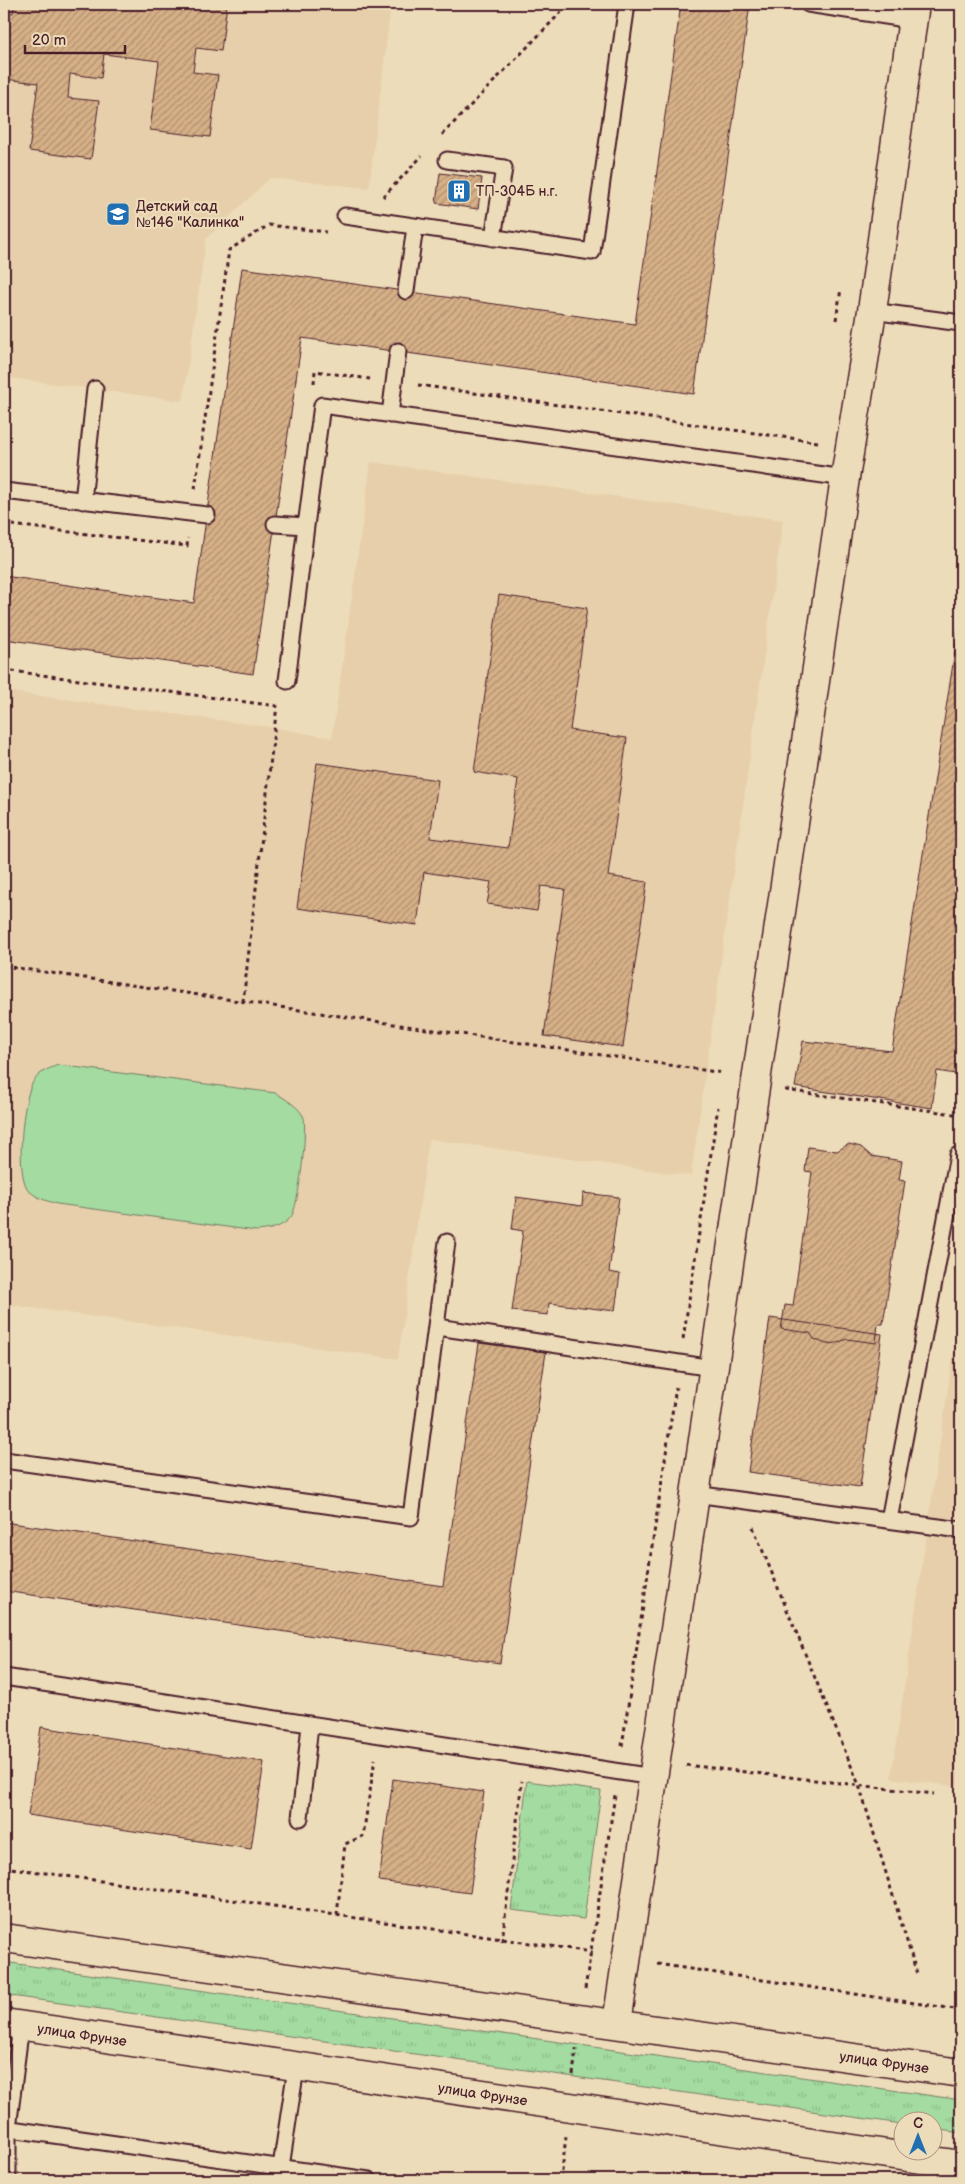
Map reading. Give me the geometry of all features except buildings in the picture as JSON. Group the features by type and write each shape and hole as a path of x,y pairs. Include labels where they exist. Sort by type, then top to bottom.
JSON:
{"street":[{"path":"617,2023 844,478 872,311 913,12"},
{"name":"улица Фрунзе","path":"4,1938 617,2023 961,2074"},
{"name":"улица Фрунзе","path":"12,2024 296,2068 961,2165"}],"lane":[{"path":"345,216 592,252 626,4"},
{"path":"808,4 913,12"},
{"path":"447,160 504,168 493,238"},
{"path":"406,291 415,227"},
{"path":"872,311 961,323"},
{"path":"390,415 398,352"},
{"path":"84,501 95,389"},
{"path":"287,680 322,406 844,478"},
{"path":"4,491 207,515"},
{"path":"275,524 306,526"},
{"path":"889,1520 958,1155"},
{"path":"4,1460 411,1517 447,1242"},
{"path":"437,1326 713,1368"},
{"path":"695,1494 961,1530"},
{"path":"4,1677 310,1725 654,1771"},
{"path":"300,1818 310,1725"},
{"path":"8,2180 6,2128 12,2024"},
{"path":"280,2174 296,2068"},
{"path":"6,2128 280,2174 369,2180"}],"path":[{"path":"438,140 569,4"},
{"path":"4,524 187,546 229,250 269,225 346,235 424,154"},
{"path":"394,382 818,442"},
{"path":"4,670 277,706"},
{"path":"4,966 723,1073"},
{"path":"755,1085 961,1115"},
{"path":"732,1499 757,1532 860,1785 917,1974"},
{"path":"337,1915 345,1844 363,1836 376,1757"},
{"path":"654,1771 691,1765 934,1794"},
{"path":"502,1941 523,1771"},
{"path":"4,1867 502,1941 591,1952 961,2010"},
{"path":"561,2180 580,2019 591,1952"}],"shaded area":[{"name":"Детский сад №146 \"Калинка\"","path":"4,4 391,4 369,188 270,178 206,239 183,401 4,377"},
{"path":"371,462 783,520 691,1176 429,1139 398,1359 4,1304 4,691 276,728 332,738"},
{"path":"958,1320 961,1321 961,1787 891,1778"}],"green space":[{"path":"58,1065 276,1093 284,1098 302,1114 305,1126 297,1199 291,1217 279,1226 256,1231 57,1204 33,1194 27,1188 22,1166 23,1119 29,1091 33,1082 44,1071"},
{"path":"527,1781 601,1791 584,1919 511,1910"},
{"path":"4,1962 961,2100 961,2133 942,2130 942,2112 892,2112 892,2123 4,1995"}],"place":[{"name":"ТП-304Б н.г.","path":"459,191"},
{"name":"Детский сад №146 \"Калинка\"","path":"118,214"}]}
